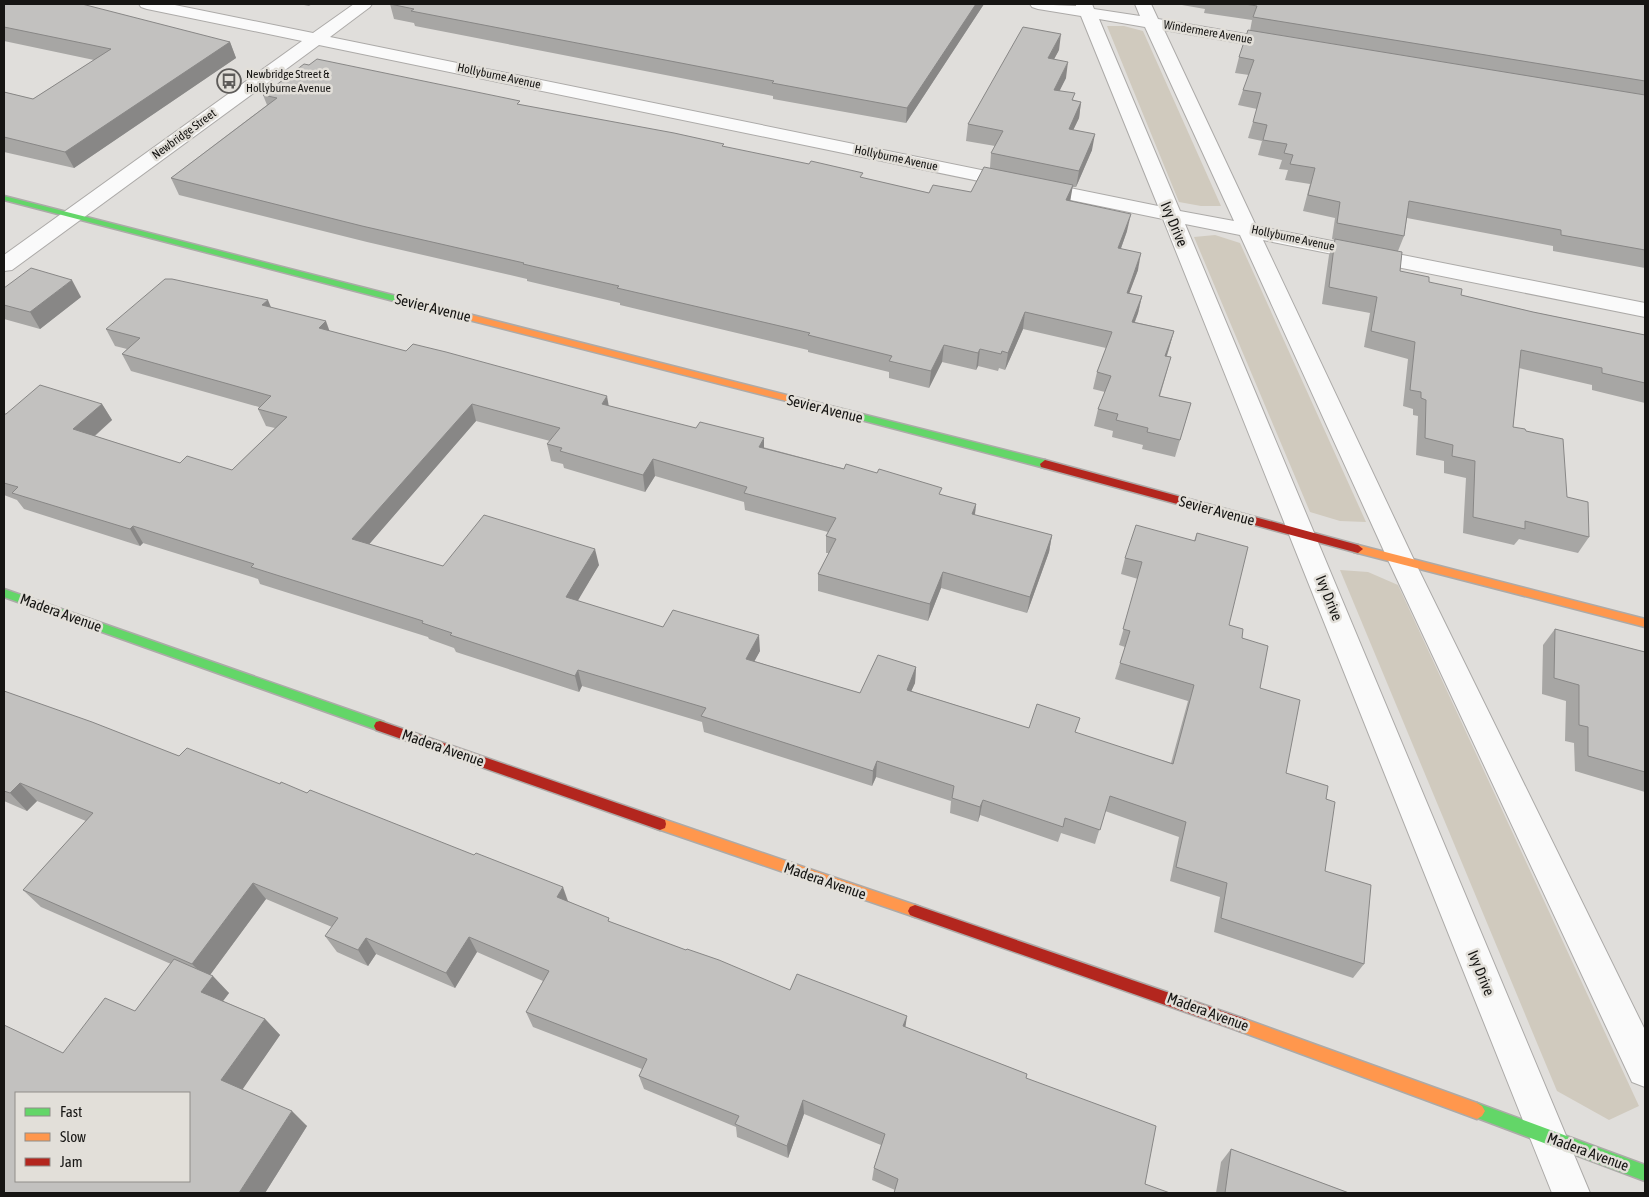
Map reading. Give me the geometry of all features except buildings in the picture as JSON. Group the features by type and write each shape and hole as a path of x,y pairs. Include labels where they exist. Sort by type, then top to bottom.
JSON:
{"street":[{"name":"Hollyburne Avenue","path":"147,4 1171,215 1645,310"},
{"name":"Newbridge Street","path":"4,265 364,4"},
{"name":"Windermere Avenue","path":"1038,4 1147,13 1301,48"},
{"name":"Ivy Drive","path":"1086,8 1303,534 1571,1193"},
{"path":"1147,13 1401,560 1645,1069"},
{"name":"Sevier Avenue","path":"4,198 1088,476 1449,574 1645,624"},
{"name":"Madera Avenue","path":"4,593 655,823 1173,999 1645,1173"}],"shaded area":[{"path":"1107,26 1124,26 1143,31 1221,206 1201,206 1179,202"},
{"path":"1215,235 1240,243 1366,522 1340,521 1310,512 1194,237"},
{"path":"1340,570 1368,572 1398,585 1639,1106 1609,1120 1557,1091"}],"traffic: fast":[{"path":"4,198 413,303"},
{"path":"822,407 1045,464"},
{"path":"4,593 380,726"},
{"path":"1477,1111 1645,1173"}],"traffic: slow":[{"path":"413,303 822,407"},
{"path":"1358,549 1645,623"},
{"path":"660,824 915,911"},
{"path":"1242,1025 1477,1111"}],"traffic: jam":[{"path":"1045,464 1358,549"},
{"path":"380,726 660,824"},
{"path":"915,911 1242,1025"}],"place":[{"name":"Newbridge Street & Hollyburne Avenue","path":"229,81"}]}
